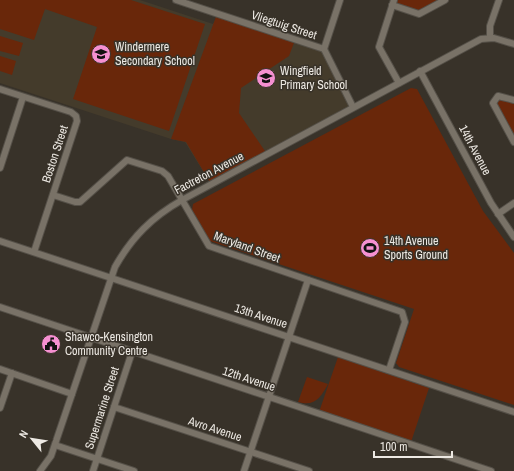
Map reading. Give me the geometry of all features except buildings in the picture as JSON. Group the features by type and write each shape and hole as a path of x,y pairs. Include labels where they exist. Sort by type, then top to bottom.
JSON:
{"street":[{"name":"Vliegtuig Street","path":"176,0 324,50 354,107"},
{"path":"324,50 340,0"},
{"path":"399,83 379,47 393,2 418,14 446,0"},
{"path":"499,0 490,26 490,37 514,44"},
{"name":"Factreton Avenue","path":"40,471 49,460 55,445 111,278 120,258 141,230 164,210 182,200 478,40 490,37"},
{"name":"14th Avenue","path":"420,71 498,214 514,237"},
{"name":"Boston Street","path":"0,89 71,112 76,116 77,121 34,252"},
{"path":"514,100 498,96 493,103 514,142"},
{"path":"0,168 23,97"},
{"name":"Maryland Street","path":"53,195 75,202 80,202 123,162 130,160 166,173 208,246 402,312 405,322 389,370"},
{"path":"498,214 514,203"},
{"name":"13th Avenue","path":"0,241 514,412"},
{"path":"244,471 308,280"},
{"name":"12th Avenue","path":"0,307 491,471"},
{"name":"Supermarine Street","path":"93,471 132,352"},
{"path":"0,370 72,394"},
{"path":"0,408 12,373"},
{"name":"Avro Avenue","path":"114,407 309,471"},
{"path":"55,445 134,471"}],"shaded area":[{"path":"0,0 140,0 213,24 218,14 324,49 353,107 211,184 185,142 171,139 0,83"},
{"name":"Windermere Secondary School","path":"0,0 131,0 205,24 169,131 73,99 97,27 45,9 34,40 0,29"},
{"path":"396,0 442,0 419,12 398,5"},
{"path":"217,14 295,40 289,56 241,88 239,113 267,154 211,184 186,142 171,139"},
{"path":"0,36 23,43 19,56 0,51"},
{"path":"0,56 16,61 12,75 0,71"},
{"name":"14th Avenue Sports Ground","path":"411,88 417,89 483,211 514,253 514,405 399,367 396,363 414,309 210,241 192,210 193,204"},
{"path":"498,99 514,103 514,138 496,105"},
{"path":"338,357 429,388 411,442 319,412"},
{"path":"307,377 328,384 317,400 309,403 298,402"}],"place":[{"name":"Windermere Secondary School","path":"101,54"},
{"name":"Wingfield Primary School","path":"266,78"},
{"name":"14th Avenue Sports Ground","path":"370,248"},
{"name":"Shawco-Kensington Community Centre","path":"51,344"}]}
